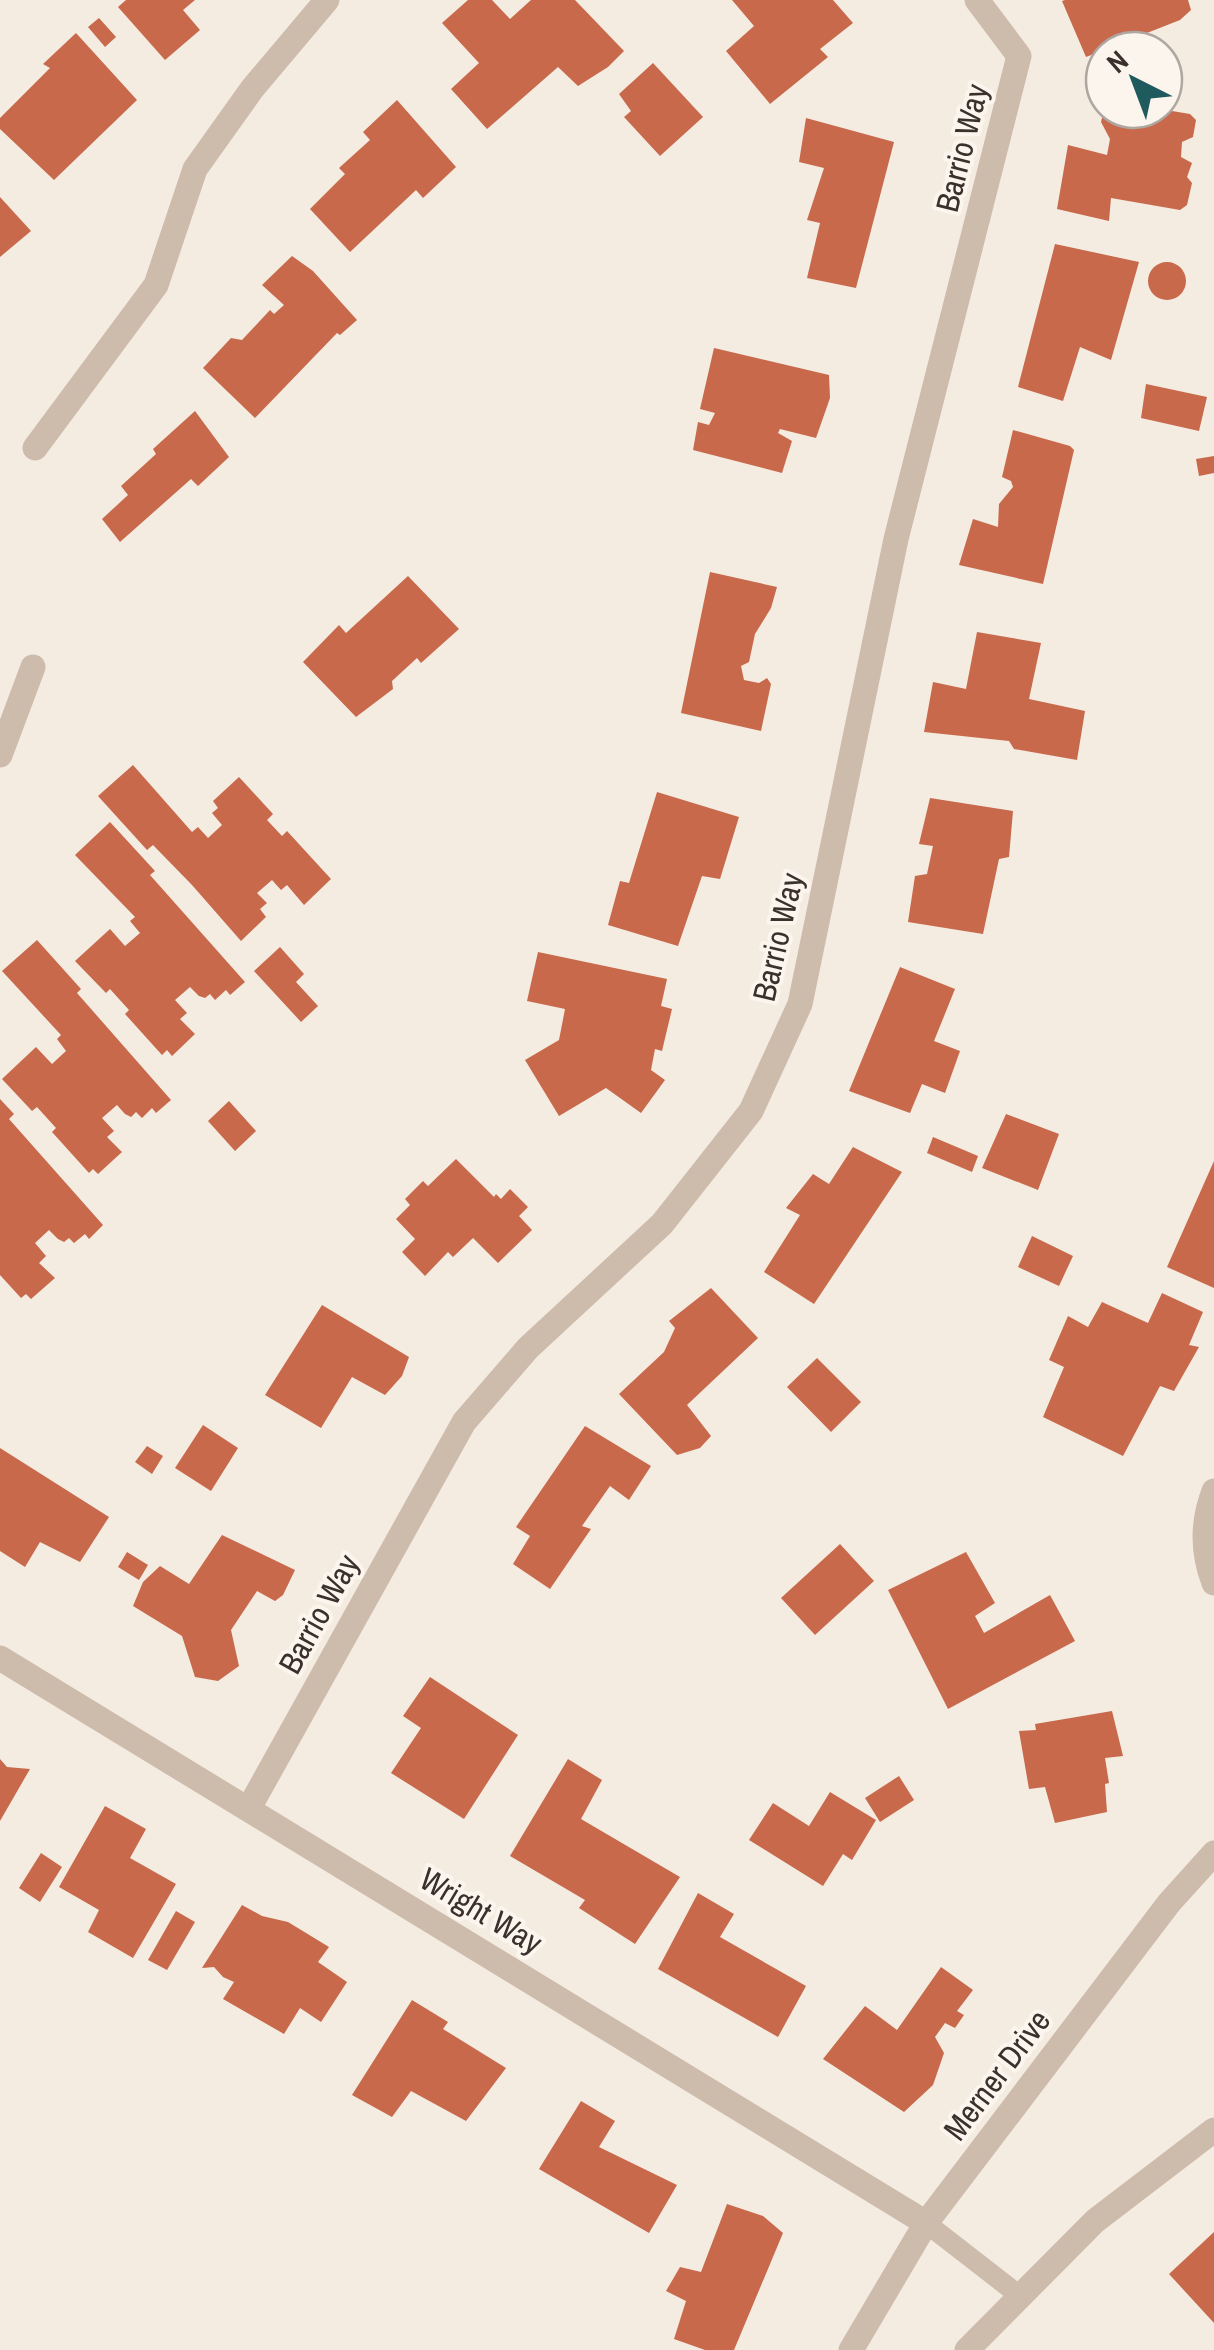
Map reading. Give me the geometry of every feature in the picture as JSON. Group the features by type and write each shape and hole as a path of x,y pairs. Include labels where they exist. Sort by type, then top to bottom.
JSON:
{"street":[{"path":"36,448 156,285 195,168 252,89 327,0"},
{"name":"Barrio Way","path":"249,1808 464,1422 528,1348 662,1224 752,1112 800,1004 896,538 1019,56 977,0"},
{"path":"0,755 33,666"},
{"path":"1214,1491 1208,1509 1204,1557 1214,1583"},
{"name":"Wright Way","path":"0,1658 926,2223"},
{"name":"Merner Drive","path":"850,2350 926,2223 1169,1903 1214,1853"},
{"path":"968,2350 1095,2221 1214,2130"}],"lane":[{"path":"926,2223 1020,2296"}],"building":[{"path":"126,0 195,0 183,10 200,30 165,60 118,7"},
{"path":"468,0 492,0 510,19 531,0 575,0 624,51 608,67 578,86 558,67 487,129 451,89 479,63 442,23"},
{"path":"732,0 833,0 853,23 820,49 828,57 770,104 726,51 754,26"},
{"path":"1188,0 1191,10 1180,20 1155,30 1084,30 1084,52 1062,1"},
{"path":"99,18 116,37 105,47 88,27"},
{"path":"76,33 137,100 54,180 0,129 0,118 50,68 43,64"},
{"path":"653,63 703,117 660,156 624,117 631,111 619,94"},
{"path":"397,100 456,167 423,198 416,190 350,252 310,209 345,174 339,168 370,140 363,132"},
{"path":"1184,113 1190,114 1196,120 1193,137 1182,142 1181,157 1192,163 1187,177 1192,183 1187,205 1180,210 1111,198 1109,221 1057,209 1068,145 1107,155 1110,139 1105,130 1184,130"},
{"path":"806,118 894,142 856,288 807,278 820,223 807,220 824,168 799,162"},
{"path":"0,197 31,231 0,257"},
{"path":"1055,244 1139,262 1111,360 1080,347 1063,401 1018,387"},
{"path":"292,256 313,271 357,320 340,335 337,333 255,418 203,368 231,338 242,340 270,310 274,314 284,305 262,285"},
{"path":"1167,262 1180,268 1186,281 1180,294 1167,300 1154,294 1148,281 1154,268"},
{"path":"714,348 829,375 830,398 816,438 780,429 778,433 792,441 782,473 693,450 698,422 709,425 715,413 700,409"},
{"path":"1146,384 1207,397 1199,431 1141,418"},
{"path":"195,411 229,457 198,486 191,479 120,542 102,519 128,495 121,486 156,454 153,449"},
{"path":"1013,430 1074,450 1043,584 959,565 973,519 998,527 999,504 1013,487 1011,481 1002,477"},
{"path":"1214,456 1214,473 1199,476 1196,459"},
{"path":"710,572 777,587 771,608 755,634 749,662 741,666 744,680 759,683 767,678 771,684 761,731 681,713"},
{"path":"408,576 459,629 421,663 417,658 392,681 393,689 356,717 303,662 339,625 346,633"},
{"path":"977,632 1041,643 1029,699 1085,711 1077,760 1014,749 1009,741 924,732 933,682 966,689"},
{"path":"133,765 192,832 198,827 208,838 222,825 212,813 218,808 213,801 239,777 273,814 267,820 282,836 287,831 331,879 304,905 287,885 281,890 272,880 257,893 267,903 260,909 266,917 241,941 153,845 147,850 98,796"},
{"path":"657,792 739,817 720,879 702,876 678,946 608,925 620,881 629,883"},
{"path":"930,798 1013,811 1009,857 999,859 983,934 908,922 915,876 927,874 933,846 919,844"},
{"path":"110,822 155,871 150,875 245,982 230,995 226,990 215,1000 210,994 205,998 199,996 190,987 175,1000 187,1013 180,1019 195,1034 172,1056 167,1050 162,1055 125,1014 129,1010 110,989 106,993 75,961 110,929 125,946 140,933 130,921 135,917 75,855"},
{"path":"37,940 81,989 77,993 171,1100 156,1113 152,1108 142,1118 136,1112 131,1117 125,1114 117,1105 102,1118 114,1131 107,1137 122,1152 98,1174 93,1169 89,1173 52,1132 56,1128 37,1107 32,1111 2,1079 36,1047 52,1064 66,1051 57,1039 61,1035 2,971"},
{"path":"280,947 304,974 296,982 318,1006 301,1022 254,971"},
{"path":"538,952 667,979 661,1006 672,1009 662,1051 655,1049 651,1070 665,1080 641,1113 606,1088 559,1116 525,1060 559,1040 565,1009 527,1001"},
{"path":"900,967 955,989 934,1041 960,1051 945,1093 922,1084 910,1113 849,1091"},
{"path":"0,1099 14,1114 9,1119 103,1225 89,1239 85,1234 74,1243 69,1238 64,1242 58,1239 49,1230 35,1243 46,1256 39,1263 55,1278 31,1299 26,1294 21,1298 0,1275"},
{"path":"229,1101 256,1131 235,1151 208,1121"},
{"path":"1006,1114 1059,1134 1038,1190 982,1168"},
{"path":"933,1137 978,1156 972,1172 927,1153"},
{"path":"853,1147 902,1172 814,1304 764,1272 800,1215 786,1208 813,1174 829,1184"},
{"path":"456,1159 494,1197 496,1194 501,1199 510,1189 528,1207 519,1216 532,1230 498,1263 473,1238 453,1257 448,1252 425,1276 402,1252 415,1239 396,1219 410,1205 405,1199 423,1181 428,1186"},
{"path":"1214,1161 1214,1288 1167,1267"},
{"path":"1032,1236 1073,1256 1059,1286 1018,1267"},
{"path":"711,1288 758,1338 687,1405 711,1436 700,1448 677,1455 619,1394 664,1352 675,1328 669,1321"},
{"path":"1162,1293 1203,1312 1189,1345 1199,1347 1174,1391 1160,1386 1123,1456 1043,1417 1064,1367 1049,1360 1068,1316 1088,1327 1102,1302 1148,1323"},
{"path":"322,1305 409,1357 402,1376 385,1395 352,1377 321,1428 265,1395"},
{"path":"817,1358 861,1402 831,1432 787,1387"},
{"path":"203,1425 238,1448 211,1491 175,1468"},
{"path":"585,1426 651,1466 629,1500 610,1486 582,1526 591,1529 550,1589 513,1564 530,1536 516,1527"},
{"path":"147,1446 163,1456 152,1474 135,1462"},
{"path":"0,1448 109,1517 80,1562 40,1542 25,1567 0,1551"},
{"path":"222,1535 295,1570 283,1595 275,1601 257,1591 231,1630 239,1666 218,1681 195,1677 182,1636 133,1606 143,1582 160,1566 189,1584"},
{"path":"840,1544 874,1581 815,1635 781,1598"},
{"path":"127,1552 148,1565 139,1580 118,1567"},
{"path":"966,1552 995,1603 975,1616 984,1633 1050,1595 1075,1641 948,1709 888,1590"},
{"path":"430,1677 518,1735 464,1819 391,1773 421,1728 403,1716"},
{"path":"1112,1711 1123,1756 1105,1758 1109,1783 1105,1784 1107,1812 1055,1823 1045,1787 1029,1789 1019,1731 1036,1730 1035,1724"},
{"path":"0,1759 7,1767 30,1769 0,1821"},
{"path":"568,1759 602,1780 581,1819 680,1877 635,1944 579,1908 585,1900 510,1856"},
{"path":"899,1776 914,1800 880,1822 865,1798"},
{"path":"830,1792 876,1820 852,1860 843,1854 823,1886 749,1840 773,1803 809,1826"},
{"path":"105,1806 146,1829 130,1858 176,1884 133,1958 88,1932 99,1910 59,1887"},
{"path":"41,1853 62,1867 40,1902 19,1888"},
{"path":"698,1893 734,1914 720,1937 806,1986 778,2037 658,1969"},
{"path":"242,1905 262,1916 288,1922 329,1947 318,1962 347,1982 321,2022 300,2008 284,2034 223,1999 234,1982 214,1967 202,1968"},
{"path":"176,1911 195,1922 167,1970 148,1960"},
{"path":"941,1967 973,1990 957,2011 964,2015 955,2028 945,2023 935,2037 944,2053 933,2085 904,2112 823,2059 865,2006 897,2030"},
{"path":"412,2000 448,2022 443,2029 506,2068 466,2121 411,2091 392,2117 352,2095"},
{"path":"581,2101 615,2121 599,2147 677,2185 649,2233 539,2169"},
{"path":"727,2204 763,2216 783,2233 734,2350 705,2350 674,2339 686,2301 666,2291 680,2267 701,2272"},
{"path":"1214,2232 1214,2323 1169,2274"}]}
